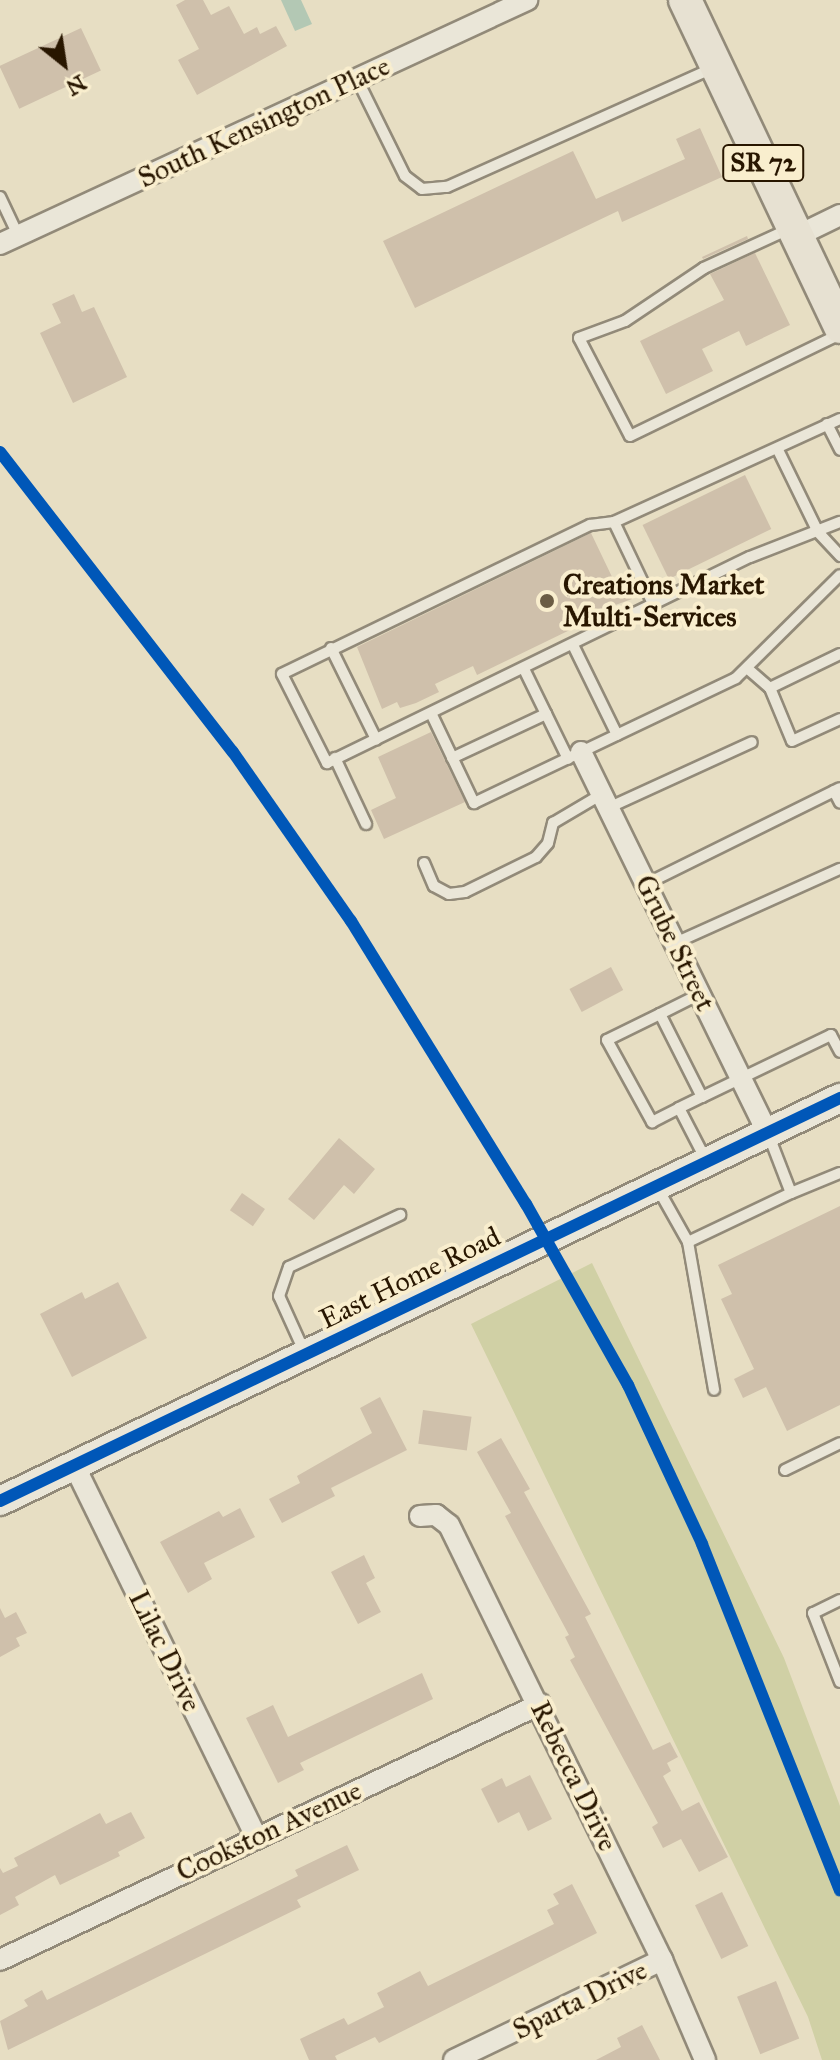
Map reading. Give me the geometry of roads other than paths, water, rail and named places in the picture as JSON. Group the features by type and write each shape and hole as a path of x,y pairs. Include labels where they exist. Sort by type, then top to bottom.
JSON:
{"main road":[{"name":"SR 72","path":"685,0 840,327"}],"street":[{"name":"South Kensington Place","path":"9,240 527,0"},
{"path":"795,232 840,215"},
{"name":"Grube Street","path":"574,756 605,801 768,1133"},
{"name":"East Home Road","path":"0,1501 840,1098"},
{"name":"Lilac Drive","path":"74,1465 256,1837"},
{"name":"Rebecca Drive","path":"420,1516 436,1515 449,1525 540,1704 662,1960 705,2060"},
{"name":"Cookston Avenue","path":"0,1960 540,1704"},
{"name":"Sparta Drive","path":"454,2060 662,1960"}],"lane":[{"path":"357,79 405,176 422,189 447,187 717,66"},
{"path":"0,197 9,240"},
{"path":"795,232 704,268 625,321 579,338 630,436 840,334"},
{"path":"840,419 778,450 614,522 590,525 282,674 327,763 750,557 840,522"},
{"path":"827,424 840,450"},
{"path":"778,450 818,532 840,556"},
{"path":"614,522 654,606"},
{"path":"431,713 474,803 748,669 840,575"},
{"path":"573,645 617,735"},
{"path":"331,648 376,739"},
{"path":"770,688 840,654"},
{"path":"524,669 546,714 574,756"},
{"path":"748,669 770,688 792,741 840,719"},
{"path":"452,758 546,714"},
{"path":"424,863 434,886 449,894 465,892 536,857 548,843 553,823 752,742"},
{"path":"335,758 366,824"},
{"path":"646,884 837,790 840,803"},
{"path":"675,943 840,869"},
{"path":"700,994 607,1040 652,1122 831,1035 840,1052"},
{"path":"660,1014 702,1097"},
{"path":"679,1108 707,1162"},
{"path":"768,1133 791,1193"},
{"path":"688,1242 840,1173"},
{"path":"656,1186 688,1242 714,1390"},
{"path":"305,1354 279,1296 289,1267 400,1215"},
{"path":"785,1470 840,1443"},
{"path":"840,1600 813,1613 840,1682"}],"place":[{"name":"Creations Market Multi-Services","path":"547,601"}]}
